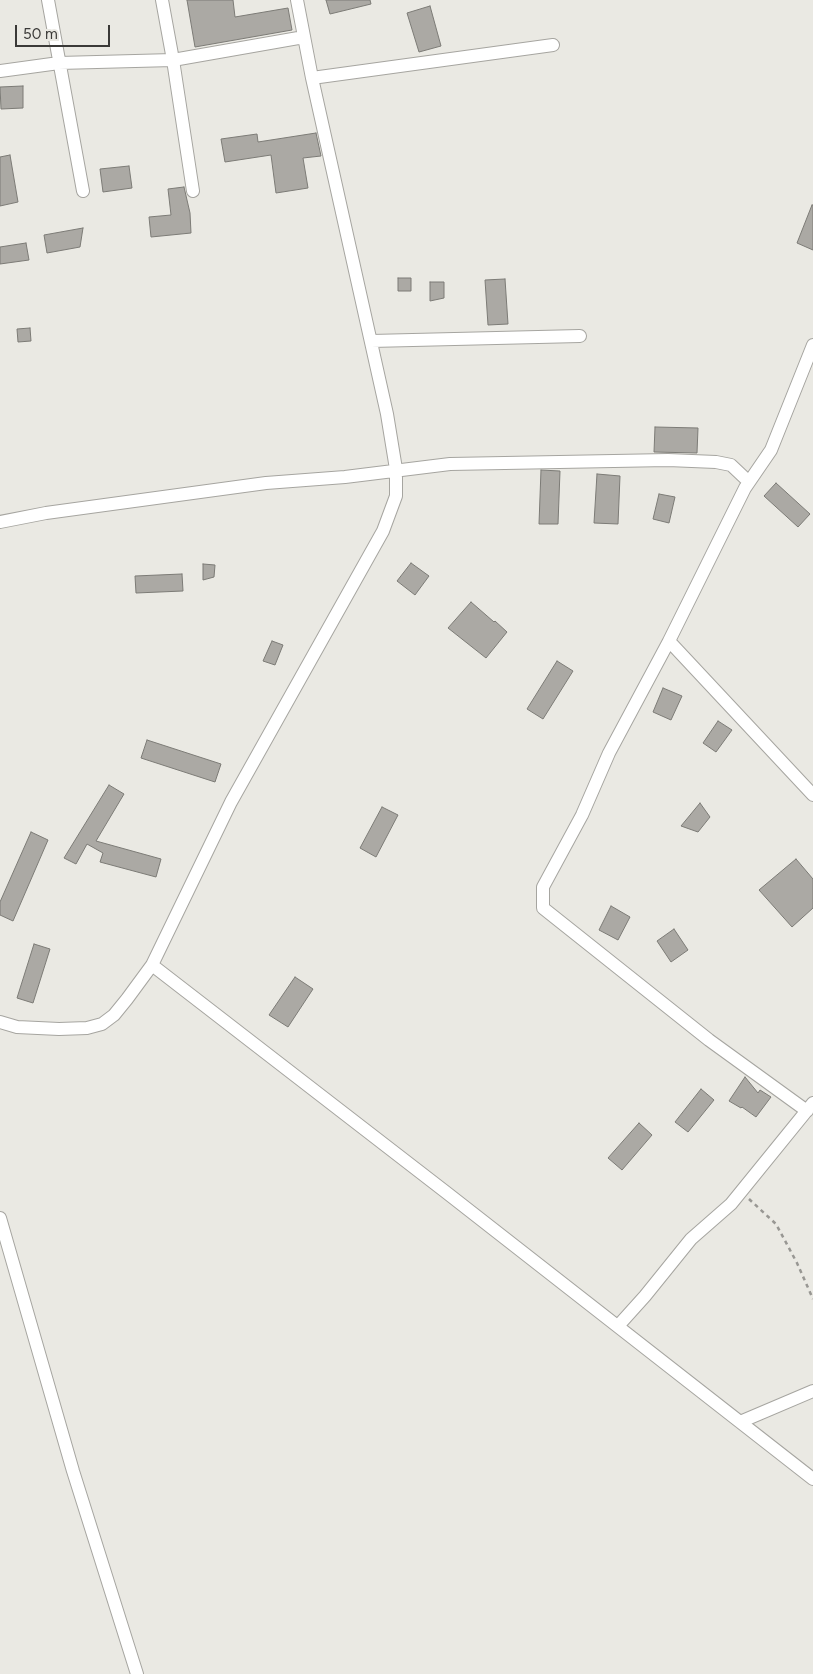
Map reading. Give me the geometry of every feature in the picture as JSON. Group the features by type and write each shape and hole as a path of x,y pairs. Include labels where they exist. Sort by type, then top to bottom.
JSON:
{"street":[{"path":"48,0 83,191"},
{"path":"162,0 193,191"},
{"path":"0,1022 17,1026 59,1029 87,1028 102,1024 114,1015 152,965 231,802 383,531 396,496 396,469 387,414 312,78 297,0"},
{"path":"0,71 59,63 173,60 304,37"},
{"path":"312,78 553,45"},
{"path":"370,341 580,336"},
{"path":"618,1326 691,1239 730,1204 810,1107 709,1040 543,908 544,888 582,815 609,753 670,641 749,482 771,450 813,345"},
{"path":"0,522 46,513 266,483 345,477 396,469 450,464 521,461 668,460 723,463 731,465 749,482"},
{"path":"670,641 813,795"},
{"path":"152,965 448,1193 813,1479"},
{"path":"0,1218 73,1471 137,1674"},
{"path":"740,1422 813,1391"}],"path":[{"path":"740,1192 776,1224 797,1263 813,1300"}],"building":[{"path":"187,0 233,0 235,17 288,8 292,30 195,47"},
{"path":"326,0 370,0 371,4 330,14"},
{"path":"430,6 441,46 419,52 407,13"},
{"path":"23,86 23,108 1,109 0,87"},
{"path":"316,133 321,156 303,158 308,188 276,193 271,155 225,162 221,139 257,134 258,142"},
{"path":"10,155 18,202 0,206 0,157"},
{"path":"129,166 132,188 103,192 100,169"},
{"path":"184,187 190,213 191,233 151,237 149,217 171,215 168,189"},
{"path":"813,205 813,250 797,243"},
{"path":"83,228 80,247 47,253 44,235"},
{"path":"26,243 29,260 0,264 0,247"},
{"path":"398,278 411,278 411,291 398,291"},
{"path":"505,279 508,324 488,325 485,280"},
{"path":"430,282 444,282 444,298 430,301"},
{"path":"30,328 31,341 18,342 17,329"},
{"path":"655,427 698,428 697,453 654,452"},
{"path":"541,470 560,471 558,524 539,524"},
{"path":"597,474 620,476 618,524 594,523"},
{"path":"776,483 810,514 798,527 764,496"},
{"path":"659,494 675,497 669,523 653,519"},
{"path":"411,563 429,576 415,595 397,581"},
{"path":"203,564 215,565 214,577 203,580"},
{"path":"182,574 183,591 136,593 135,576"},
{"path":"471,602 507,632 486,658 448,628"},
{"path":"272,641 283,645 275,665 263,661"},
{"path":"557,661 573,671 543,719 527,709"},
{"path":"663,688 682,696 671,720 653,712"},
{"path":"718,721 732,730 716,752 703,743"},
{"path":"147,740 221,764 215,782 141,758"},
{"path":"109,785 124,794 96,841 161,859 156,877 100,862 103,853 87,844 76,864 64,858"},
{"path":"700,803 710,817 698,832 681,826"},
{"path":"382,807 398,815 376,857 360,848"},
{"path":"31,832 48,840 13,921 0,915 0,902"},
{"path":"796,859 813,879 813,908 792,927 759,890"},
{"path":"611,906 630,917 618,940 599,930"},
{"path":"674,929 688,950 671,962 657,941"},
{"path":"34,944 50,949 33,1003 17,998"},
{"path":"295,977 313,989 288,1027 269,1015"},
{"path":"745,1077 758,1093 760,1090 771,1097 756,1117 729,1101"},
{"path":"701,1089 714,1100 688,1132 675,1122"},
{"path":"639,1123 652,1135 622,1170 608,1158"}]}
